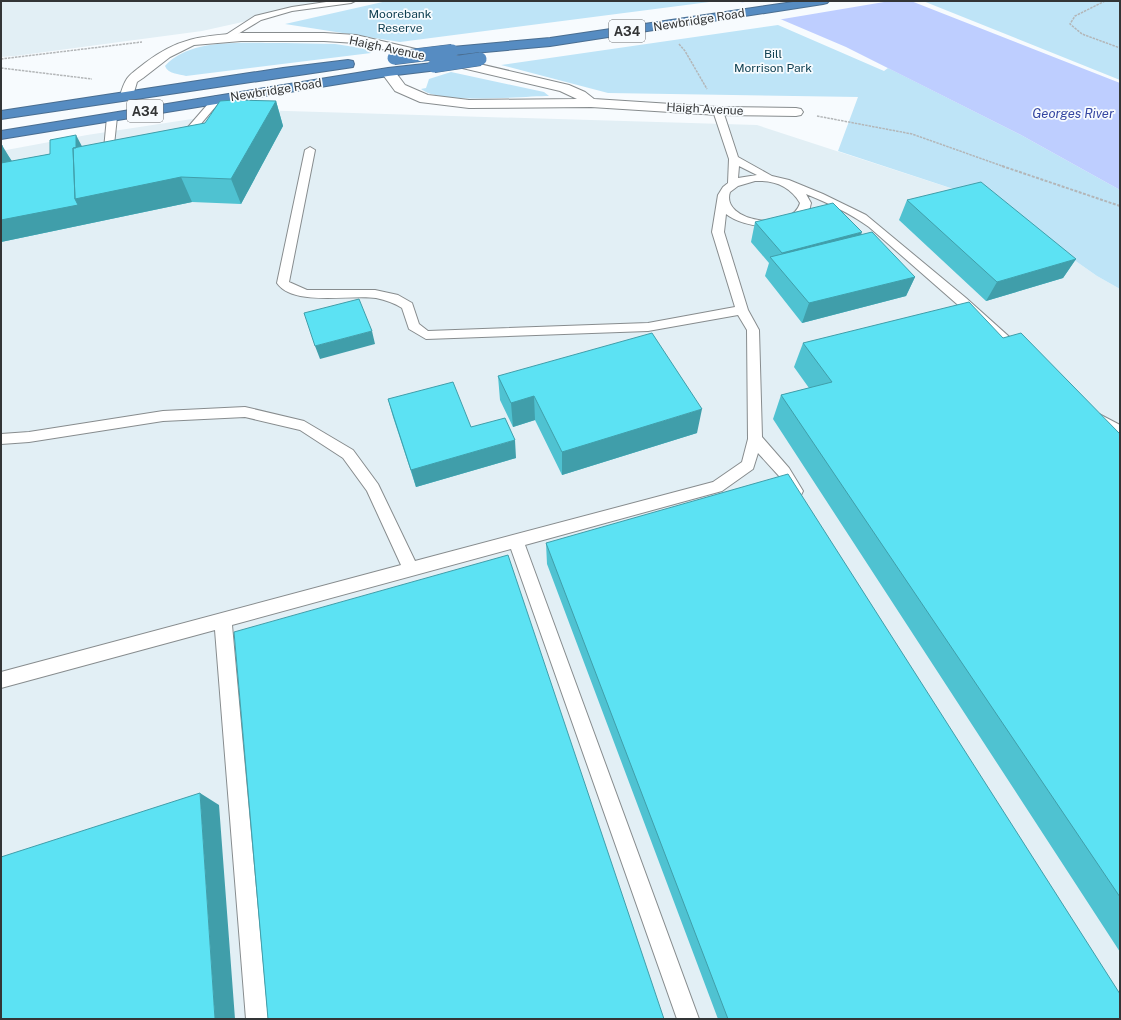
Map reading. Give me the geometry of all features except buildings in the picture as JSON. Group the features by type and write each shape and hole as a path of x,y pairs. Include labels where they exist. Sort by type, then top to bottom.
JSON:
{"highway":[{"name":"Newbridge Road","path":"378,60 452,51 550,42 823,1"},
{"name":"Newbridge Road","path":"1,135 388,72 480,59 550,42"},
{"name":"Newbridge Road","path":"1,115 275,73 362,62"}],"street":[{"name":"Haigh Avenue","path":"127,96 131,81 165,54 191,42 225,38 324,37 356,40 564,88 580,95 591,103"},
{"name":"Haigh Avenue","path":"388,72 400,88 425,99 469,104 591,103 718,111 796,112"}],"lane":[{"path":"225,38 258,18 292,9 351,1"},
{"path":"170,139 185,137 217,100"},
{"path":"718,111 734,159 733,183"},
{"path":"112,117 109,149 132,145"},
{"path":"310,150 283,283 294,290 306,294 374,294 394,298 408,306 413,326 426,334 648,327 742,310"},
{"path":"734,159 750,168 780,181 836,203 862,217 955,293 1026,357"},
{"path":"1,680 717,487 748,465 755,439 753,330 742,310 718,232 723,194 733,183 752,178 780,181 794,188 801,194 805,206 803,213 789,222 766,225 748,221 733,214 723,201"},
{"path":"1,439 30,437 163,416 245,412 304,426 348,454 374,488 411,570"},
{"path":"1090,413 1120,432"},
{"path":"755,439 784,472 806,506"},
{"path":"516,542 688,1019"},
{"path":"223,620 257,1019"}],"path":[{"path":"1105,1 1075,16 1070,24 1082,34 1120,48"},
{"path":"685,51 713,98 718,111"},
{"path":"1,68 88,77 95,80"},
{"path":"796,112 912,134 1045,182 1120,206"}],"shaded area":[{"path":"1,1 337,1 202,31 1,57"},
{"path":"251,110 757,125 990,201 1097,276 1120,289 1120,1019 1,1019 1,151 87,135"}],"green space":[{"name":"Moorebank Reserve","path":"387,1 717,1 400,42 285,24"},
{"path":"923,1 1120,1 1120,80"},
{"name":"Bill Morrison Park","path":"778,25 884,71 888,68 1021,135 1120,190 1120,289 1097,276 990,201 838,151 858,97 608,93 501,65"},
{"path":"238,43 335,44 368,49 371,53 186,76 171,72 166,69 165,66 176,56 205,46"},
{"path":"451,72 544,92 549,96 463,98 445,97 431,94 421,89 426,88 429,79"}],"water":[{"name":"Georges River","path":"738,1 911,1 1120,83 1120,190 1021,135 846,47"}],"pier":[{"path":"752,1 890,1 777,20 738,3"}]}
